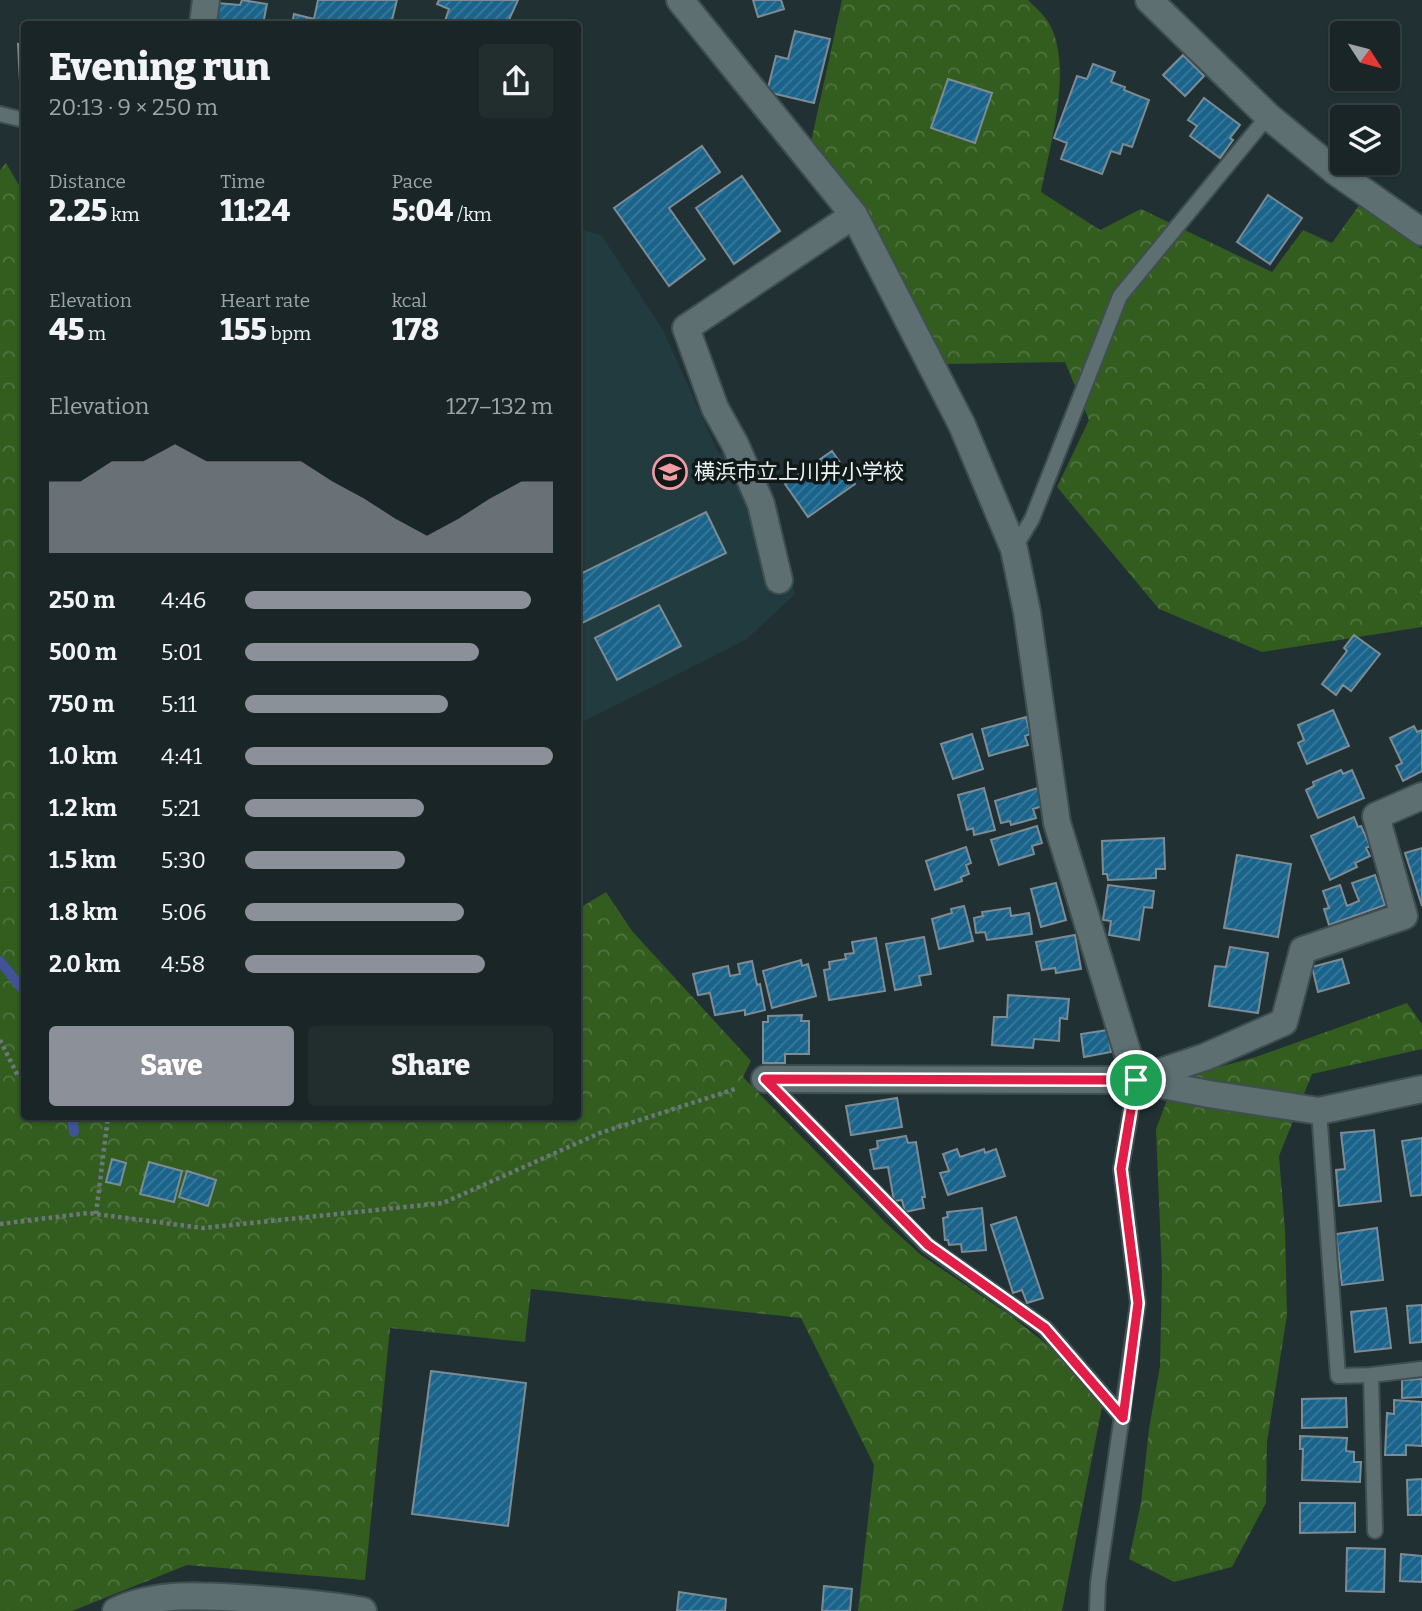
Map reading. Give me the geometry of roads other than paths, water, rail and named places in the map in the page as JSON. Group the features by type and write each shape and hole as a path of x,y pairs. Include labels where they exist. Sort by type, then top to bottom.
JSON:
{"street":[{"path":"203,21 206,0"},
{"path":"680,0 854,215 962,425 1014,550 1027,612 1057,822 1136,1080"},
{"path":"1149,0 1268,116 1336,172 1422,232"},
{"path":"779,580 761,504 735,444 715,408 686,328 854,215"},
{"path":"1136,1080 1205,1057 1284,1022 1303,950 1404,916 1376,816 1422,796"},
{"path":"765,1079 1136,1080 1319,1111 1422,1089"},
{"path":"116,1611 129,1605 192,1595 326,1604 363,1611"}],"lane":[{"path":"0,114 21,119"},
{"path":"1014,550 1032,519 1121,296 1268,116"},
{"path":"765,1079 928,1245 1045,1328 1123,1418"},
{"path":"1097,1611 1098,1583 1138,1303 1121,1169 1136,1080"},
{"path":"1319,1111 1338,1376 1422,1369"},
{"path":"1371,1375 1375,1531"}],"waterway":[{"path":"0,961 21,987"},
{"path":"72,1120 74,1132"}],"place":[{"name":"横浜市立上川井小学校","path":"670,472"}]}
